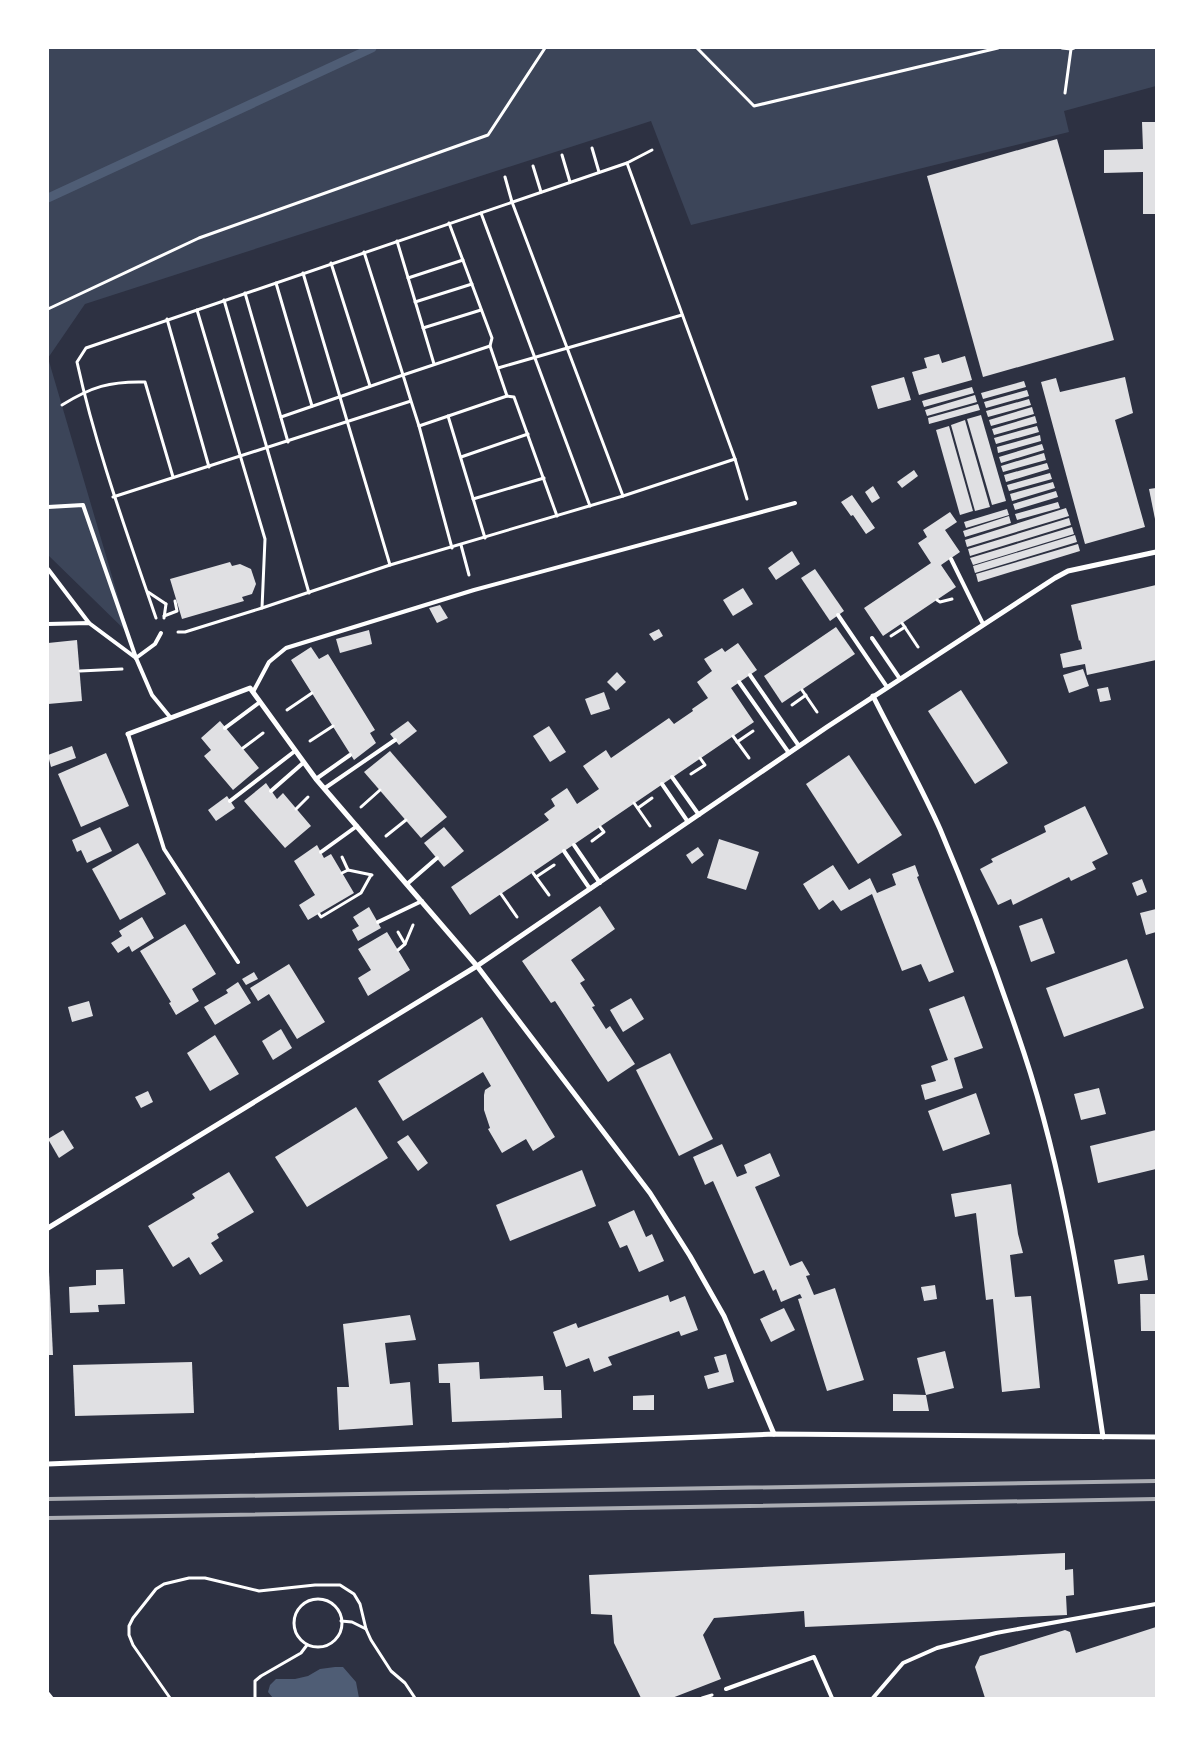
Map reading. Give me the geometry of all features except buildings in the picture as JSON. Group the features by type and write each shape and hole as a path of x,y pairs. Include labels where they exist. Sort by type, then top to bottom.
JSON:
{"street":[{"path":"48,1228 477,966 873,696 1055,578 1068,571 1156,552"},
{"path":"128,734 250,688 316,779 477,966 650,1193 690,1256 724,1316 774,1434"},
{"path":"873,696 939,828 971,907 1024,1054 1050,1148 1072,1245 1084,1309 1103,1437"},
{"path":"48,1464 774,1434 1156,1437"}],"lane":[{"path":"252,692 269,662 286,648 474,590 795,503"},
{"path":"48,507 83,505 140,668 152,696 170,717"},
{"path":"951,558 983,624"},
{"path":"48,570 88,624 136,658"},
{"path":"838,615 887,687"},
{"path":"48,624 88,624"},
{"path":"136,658 155,644 161,633"},
{"path":"872,638 900,678"},
{"path":"750,675 799,746"},
{"path":"739,682 789,753"},
{"path":"225,728 260,702"},
{"path":"128,734 164,849 238,962"},
{"path":"325,788 394,740"},
{"path":"230,801 295,751"},
{"path":"316,779 350,755"},
{"path":"271,791 304,763"},
{"path":"672,777 698,815"},
{"path":"662,784 688,822"},
{"path":"321,852 357,826"},
{"path":"574,844 600,883"},
{"path":"564,851 590,889"},
{"path":"407,884 437,858"},
{"path":"378,922 422,901"},
{"path":"873,1698 903,1663 937,1648 996,1633 1156,1604"},
{"path":"726,1689 814,1657 832,1698"}],"path":[{"path":"48,309 199,238 488,135 545,48"},
{"path":"697,48 754,106 998,48"},
{"path":"1062,48 1072,48 1065,93"},
{"path":"592,148 599,172"},
{"path":"652,150 627,163 86,348 76,362 83,392 113,497 161,633 185,632 390,565 623,496 735,459"},
{"path":"562,154 570,182"},
{"path":"627,163 735,459 751,514"},
{"path":"533,166 541,192"},
{"path":"505,177 512,202 623,496"},
{"path":"481,213 590,506"},
{"path":"449,223 492,338 490,346 507,396"},
{"path":"397,241 434,364"},
{"path":"364,252 419,426 452,548"},
{"path":"408,278 463,260"},
{"path":"331,263 370,386"},
{"path":"303,273 390,565"},
{"path":"276,283 312,406"},
{"path":"415,302 472,284"},
{"path":"245,293 288,442"},
{"path":"224,300 309,593"},
{"path":"197,310 264,539 262,608"},
{"path":"423,328 481,310"},
{"path":"498,368 682,315"},
{"path":"167,319 210,467"},
{"path":"281,417 490,346"},
{"path":"62,405 83,392 116,382 144,382 173,477"},
{"path":"419,426 507,396 514,397 557,516"},
{"path":"113,497 411,401"},
{"path":"448,416 485,538"},
{"path":"461,457 528,434"},
{"path":"473,499 544,478"},
{"path":"461,545 474,590"},
{"path":"147,591 166,604 175,601 177,611 164,616"},
{"path":"902,623 928,661"},
{"path":"80,671 140,668"},
{"path":"802,690 827,727"},
{"path":"243,748 312,693"},
{"path":"295,751 333,726"},
{"path":"734,736 759,773"},
{"path":"350,818 380,790"},
{"path":"634,803 660,841"},
{"path":"374,846 406,820"},
{"path":"319,914 321,917 361,893 371,875 389,863"},
{"path":"342,873 348,870 371,875"},
{"path":"533,873 559,910"},
{"path":"501,894 527,932"},
{"path":"170,1698 133,1645 129,1636 129,1626 156,1589 164,1584 189,1578 205,1578 259,1591 315,1585 340,1585 354,1594 360,1604 366,1629 371,1640 391,1670 405,1683 415,1698"},
{"path":"315,1600 327,1602 338,1610 341,1628 338,1636 329,1644 320,1647 307,1645 300,1640 295,1632 296,1612 302,1605 315,1600"},
{"path":"341,1621 352,1622 366,1629"},
{"path":"255,1698 255,1681 260,1676 301,1653 307,1645"},
{"path":"48,1693 52,1698"}],"shaded area":[{"path":"48,48 1156,48 1156,86 1064,111 1069,132 691,225 651,121 85,304 48,358"},
{"path":"48,358 129,634 48,555"},
{"path":"343,1667 356,1682 359,1698 273,1698 268,1692 270,1685 276,1679 295,1679 308,1676 320,1669"}],"waterway":[{"path":"48,198 372,48"}],"railway":[{"path":"48,1499 1156,1481"},
{"path":"48,1518 1156,1499"}]}
